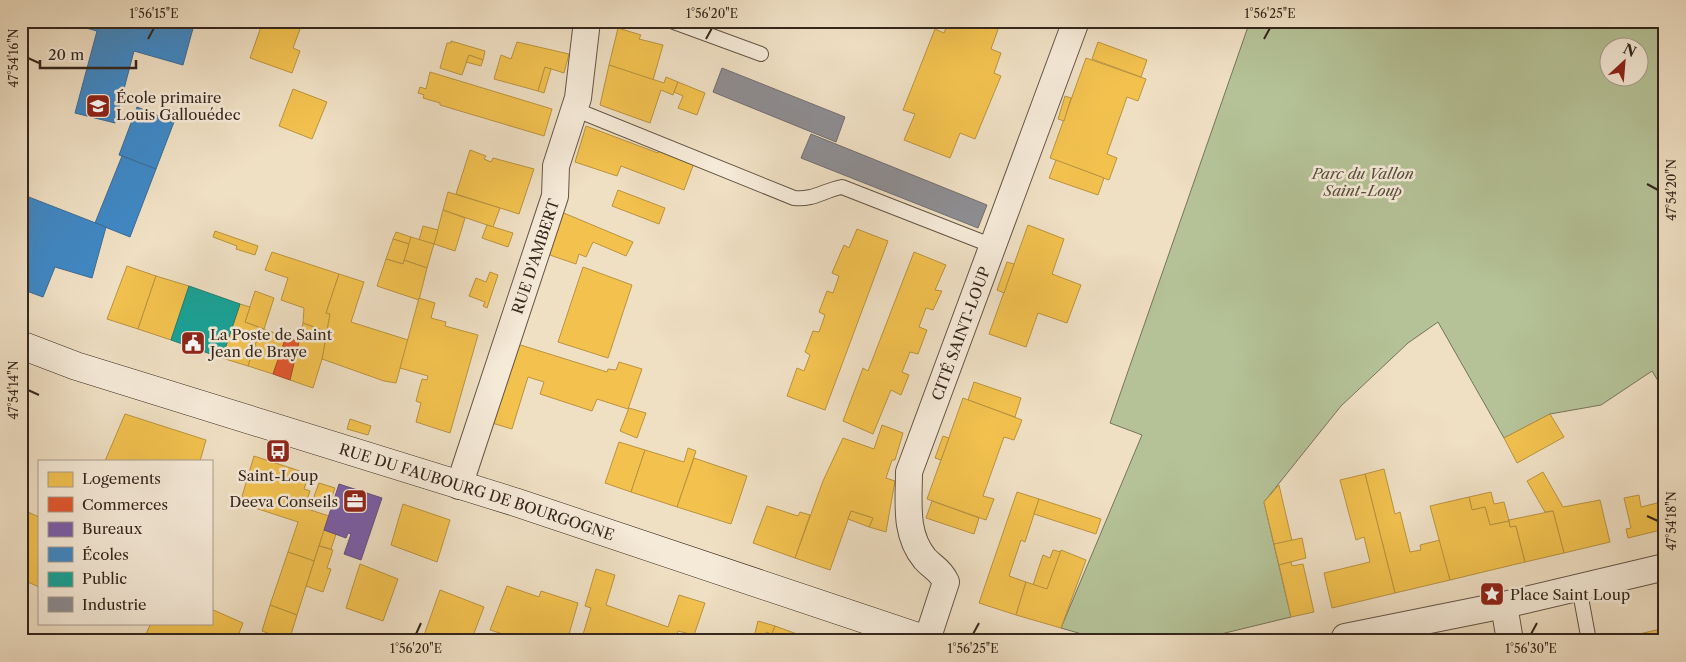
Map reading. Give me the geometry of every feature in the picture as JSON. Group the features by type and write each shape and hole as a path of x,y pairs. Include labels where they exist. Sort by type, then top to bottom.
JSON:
{"main road":[{"name":"RUE DU FAUBOURG DE BOURGOGNE","path":"21,345 76,366 514,502 918,639"}],"street":[{"name":"RUE D'AMBERT","path":"459,486 555,196 556,166 578,98 587,21"},
{"name":"CITÉ SAINT-LOUP","path":"918,639 946,582 941,571 925,559 909,526 909,472 1076,21"},
{"path":"1345,637 1504,605 1665,567"},
{"path":"1504,605 1510,641"}],"lane":[{"path":"671,21 761,54"},
{"path":"574,109 794,198 809,200 827,190 842,187 993,246"},
{"path":"1579,587 1589,641"}],"green space":[{"name":"Parc du Vallon Saint-Loup","path":"1250,21 1665,21 1665,392 1652,371 1601,405 1550,414 1504,438 1438,322 1408,343 1341,406 1264,502 1291,617 1192,641 1106,641 1061,628 1142,435 1110,423"}],"building: Logements":[{"path":"263,21 303,21 293,48 300,51 292,73 250,58"},
{"path":"752,21 771,21 768,28"},
{"path":"949,21 1001,21 991,49 1001,53 994,73 1001,76 975,139 960,133 950,158 904,140 915,114 903,110 935,29 944,33"},
{"path":"618,28 641,35 639,39 663,45 653,80 609,65"},
{"path":"451,41 485,51 483,60 469,55 462,75 440,68 447,43 451,43"},
{"path":"517,42 569,54 564,73 545,67 538,91 494,79 501,55 511,59"},
{"path":"1098,42 1147,60 1141,77 1092,59"},
{"path":"469,55 483,60 481,66 466,62"},
{"path":"1086,58 1146,79 1138,101 1127,97 1107,154 1117,158 1109,180 1050,158"},
{"path":"609,65 664,83 666,77 678,82 673,95 661,90 650,123 600,105"},
{"path":"545,67 551,69 544,93 538,91"},
{"path":"430,72 552,109 544,136 440,105 440,103 423,98 424,95 418,93 420,87 426,89"},
{"path":"678,82 705,93 697,115 678,108 683,96 674,92"},
{"path":"293,89 327,102 312,139 279,126"},
{"path":"1065,96 1071,98 1064,121 1058,119"},
{"path":"586,126 658,153 659,150 694,163 684,190 621,166 617,176 575,162"},
{"path":"470,150 486,156 484,159 491,162 493,158 534,169 519,214 456,194"},
{"path":"1056,160 1104,178 1098,195 1049,178"},
{"path":"618,190 665,208 659,224 612,206"},
{"path":"448,192 500,208 493,227 443,210"},
{"path":"443,210 465,218 455,251 434,244"},
{"path":"559,211 633,242 626,256 593,242 586,257 579,254 576,264 544,253"},
{"path":"487,225 513,233 508,247 482,238"},
{"path":"1028,225 1064,239 1052,274 1081,285 1067,323 1038,313 1026,347 989,334"},
{"path":"423,226 438,230 434,244 419,240"},
{"path":"857,229 888,241 825,410 787,396 797,368 804,371 810,355 805,352 813,331 819,332 825,315 819,312 827,291 833,293 839,276 832,273 844,245 849,248"},
{"path":"215,231 258,246 255,255 236,249 237,246 213,237"},
{"path":"396,232 411,237 409,244 393,239"},
{"path":"411,237 434,244 427,268 404,260"},
{"path":"393,239 409,244 403,264 386,259"},
{"path":"272,252 339,274 326,313 330,314 327,332 303,323 304,308 281,300 288,278 265,270"},
{"path":"914,252 946,265 935,290 942,291 933,310 926,308 919,327 927,330 918,354 910,352 902,372 909,375 901,395 891,390 873,434 843,421 863,368 868,371"},
{"path":"386,259 403,264 404,260 427,268 419,300 377,286"},
{"path":"1007,262 1014,264 1004,293 997,290"},
{"path":"127,266 156,276 138,329 107,319"},
{"path":"583,267 632,285 608,358 558,342"},
{"path":"490,272 498,275 487,308 483,306 485,302 469,296 476,278 486,282"},
{"path":"339,274 364,282 351,322 408,340 396,383 384,381 322,359 330,314 326,313"},
{"path":"156,276 189,286 171,340 138,329"},
{"path":"255,291 274,298 264,329 245,322"},
{"path":"419,298 435,303 431,318 446,322 445,326 478,335 450,433 416,422 421,403 416,401 422,379 427,380 428,376 400,368"},
{"path":"240,304 250,307 245,322 261,328 248,366 222,358"},
{"path":"303,323 327,332 322,359 313,388 290,380"},
{"path":"261,328 286,337 273,374 248,366"},
{"path":"514,343 607,372 608,369 616,370 619,362 642,369 628,409 597,399 592,411 540,394 544,382 528,377 512,429 492,423"},
{"path":"974,382 1021,398 1015,417 968,400"},
{"path":"963,398 1022,420 1014,440 1004,437 983,496 994,499 986,520 927,499"},
{"path":"629,408 646,413 637,438 620,431"},
{"path":"125,414 206,440 200,460 105,460"},
{"path":"1550,414 1564,437 1517,463 1504,438"},
{"path":"350,419 371,426 368,435 347,429"},
{"path":"882,425 903,433 895,460 892,460 886,478 895,481 886,532 869,527 873,518 851,511 830,570 795,558 823,481 843,438 874,449"},
{"path":"943,436 949,438 941,460 935,458"},
{"path":"619,442 645,450 631,492 605,483"},
{"path":"269,443 290,449 287,459 266,452"},
{"path":"688,448 696,451 677,507 631,492 645,450 684,462"},
{"path":"254,456 309,474 304,489 310,491 306,503 300,502 298,506 329,516 314,561 288,552 298,522 240,503"},
{"path":"694,458 747,476 731,524 677,507"},
{"path":"1384,469 1395,514 1400,512 1410,552 1421,550 1420,545 1440,540 1450,580 1395,593 1365,474"},
{"path":"1543,472 1563,507 1600,500 1610,542 1564,553 1553,511 1545,512 1527,481"},
{"path":"1365,474 1395,593 1332,608 1324,573 1370,562 1364,537 1356,540 1340,480"},
{"path":"319,483 335,488 329,505 313,499"},
{"path":"1279,485 1292,541 1274,544 1264,502"},
{"path":"1017,492 1039,499 1025,542 1021,540 1009,576 1026,582 1016,615 979,603"},
{"path":"1491,492 1494,504 1504,502 1509,521 1490,525 1485,507 1472,510 1469,497"},
{"path":"1639,495 1641,507 1665,501 1665,529 1628,538 1626,529 1631,528 1624,498"},
{"path":"1469,497 1472,510 1485,507 1490,525 1509,521 1510,527 1516,526 1525,562 1450,580 1430,506"},
{"path":"1039,499 1101,519 1096,534 1034,514"},
{"path":"932,501 979,518 974,534 926,518"},
{"path":"403,504 450,520 437,562 391,545"},
{"path":"767,506 798,516 800,512 810,515 795,558 753,543"},
{"path":"21,509 38,517 38,587 21,579"},
{"path":"851,511 873,518 869,527 848,519"},
{"path":"1553,511 1564,553 1525,562 1516,526 1510,527 1509,520"},
{"path":"324,530 336,534 331,549 319,546"},
{"path":"1302,538 1306,558 1279,565 1274,544"},
{"path":"319,546 333,550 327,568 331,569 323,592 306,586"},
{"path":"1053,550 1061,552 1047,589 1033,585 1043,555 1050,558"},
{"path":"1061,550 1086,560 1061,628 1016,615 1026,582 1047,589"},
{"path":"288,552 314,561 297,615 270,605"},
{"path":"1291,562 1292,566 1303,564 1314,612 1291,617 1279,565"},
{"path":"360,564 398,579 383,621 346,608"},
{"path":"596,569 615,575 606,605 668,627 679,595 705,603 694,635 678,631 675,641 581,641 591,608 585,606"},
{"path":"507,586 539,597 541,591 578,603 567,641 525,641 490,630"},
{"path":"440,590 484,607 471,641 422,641"},
{"path":"270,605 297,615 289,641 262,631"},
{"path":"212,609 243,623 236,641 143,641 151,624 212,624"},
{"path":"758,621 775,626 772,634 766,632 763,641 753,641"},
{"path":"775,626 797,634 795,641 772,634"},
{"path":"1665,628 1665,641 1609,641"}],"building: Commerces":[{"path":"286,337 299,342 290,380 273,374"}],"building: Bureaux":[{"path":"339,484 382,498 361,560 344,554 351,534 348,533 346,538 324,530"}],"building: Écoles":[{"path":"61,21 195,21 183,65 134,51 115,123 75,113 97,31"},
{"path":"137,107 174,122 156,169 119,155"},
{"path":"122,156 156,169 130,237 95,223"},
{"path":"21,194 106,227 92,278 55,267 43,297 21,289"}],"building: Public":[{"path":"189,286 240,304 222,358 171,340"}],"building: Industrie":[{"path":"722,68 845,117 836,142 713,92"},
{"path":"811,134 987,205 978,228 801,158"}],"place":[{"name":"École primaire Louis Gallouédec","path":"98,106"},
{"name":"La Poste de Saint Jean de Braye","path":"193,343"},
{"name":"Saint-Loup","path":"278,451"},
{"name":"Deeva Conseils","path":"355,501"},
{"name":"Place Saint Loup","path":"1492,594"}]}
